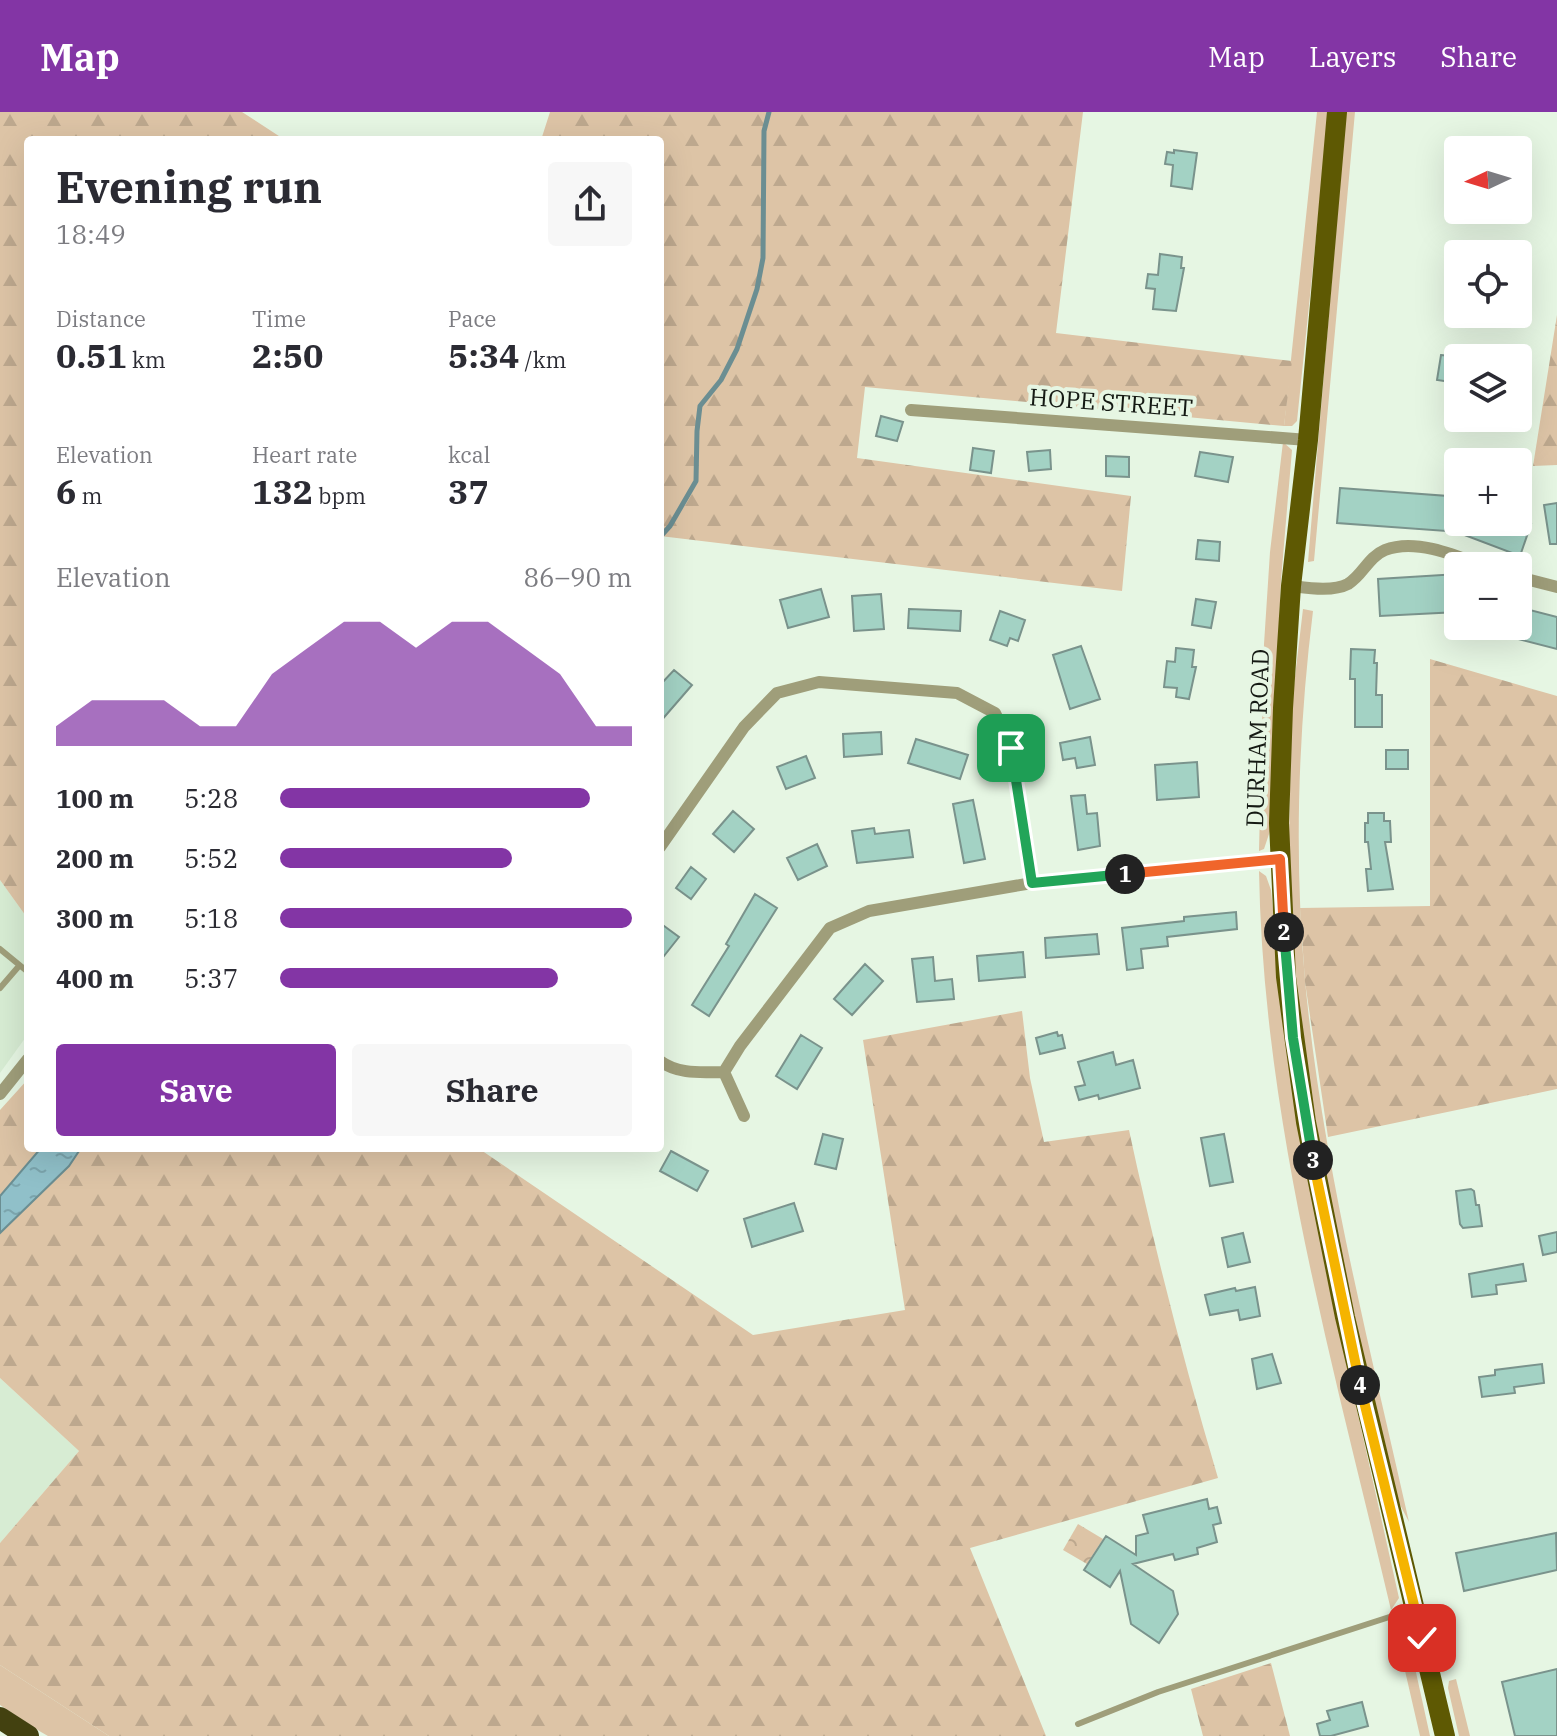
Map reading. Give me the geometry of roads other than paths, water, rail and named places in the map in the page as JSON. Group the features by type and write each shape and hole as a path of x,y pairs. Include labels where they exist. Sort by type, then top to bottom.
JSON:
{"highway":[{"path":"0,1718 28,1736"}],"main road":[{"name":"DURHAM ROAD","path":"1337,112 1308,440 1291,586 1281,756 1280,859 1286,977 1306,1122 1350,1343 1445,1736"}],"street":[{"name":"HOPE STREET","path":"911,410 1308,440"},
{"path":"1291,586 1313,588 1348,584 1377,554 1402,546 1444,554"},
{"path":"1532,581 1557,587"},
{"path":"664,841 744,727 777,693 819,682 957,693 995,713 1011,748 1032,883"},
{"path":"724,1072 740,1046 830,928 869,911 1032,883 1280,859"},
{"path":"664,1063 679,1070 724,1072"},
{"path":"0,1094 24,1064"},
{"path":"724,1072 744,1116"}],"lane":[{"path":"0,949 24,969"},
{"path":"0,988 19,966"},
{"path":"1078,1724 1163,1690 1414,1609"}],"water":[{"path":"38,1152 78,1152 69,1166 0,1233 0,1196"}],"waterway":[{"path":"664,533 696,481 700,406 721,380 737,349 757,289 763,258 764,131 769,112"}]}
